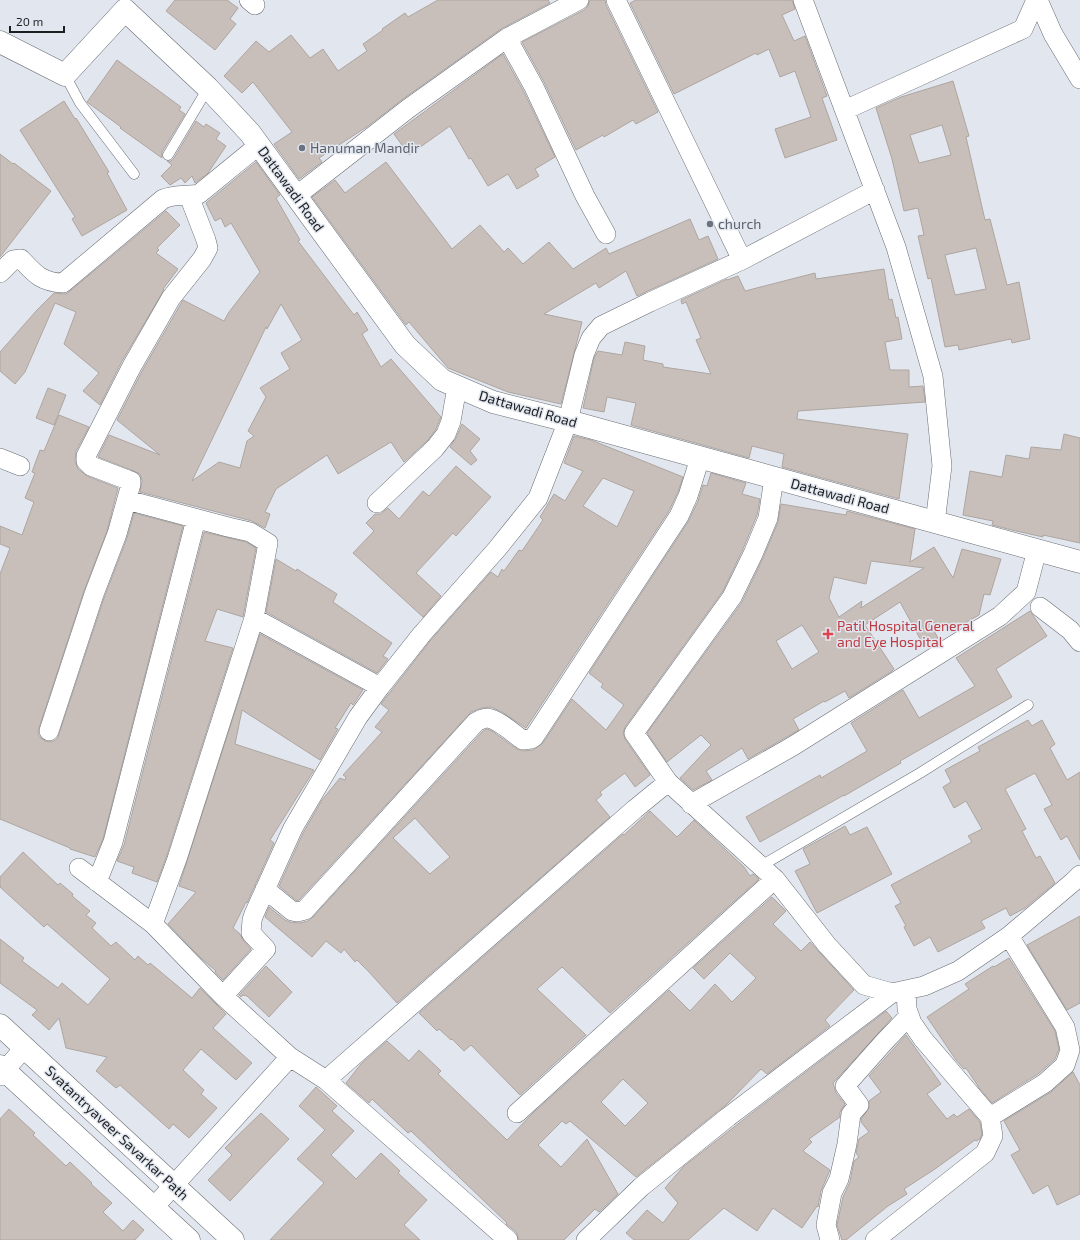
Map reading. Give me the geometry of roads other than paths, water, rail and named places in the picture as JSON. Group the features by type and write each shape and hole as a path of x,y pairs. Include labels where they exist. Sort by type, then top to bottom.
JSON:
{"street":[{"path":"296,196 409,108 507,38 579,0"},
{"path":"616,0 742,260"},
{"path":"803,0 896,247 933,376 942,466 935,523"},
{"path":"845,110 1024,29 1037,0"},
{"path":"1037,0 1053,34 1080,79"},
{"name":"Dattawadi Road","path":"64,75 125,5 208,88 250,133 405,345 442,380 493,402 568,421 1080,562"},
{"path":"507,38 534,87 585,196 606,234"},
{"path":"0,42 64,75"},
{"path":"4,261 21,259 40,278 63,283 163,199 170,196 189,196 199,194 259,145"},
{"path":"224,996 266,949 251,933 254,914 293,828 358,717 422,634 497,550 538,498 568,421 584,355 591,338 601,326 742,260 874,190"},
{"path":"49,731 94,594 117,534 131,484 131,481 91,466 86,460 86,456 132,366 171,298 208,248 189,196"},
{"path":"377,503 436,448 446,434 451,421 457,387"},
{"path":"0,458 20,466"},
{"path":"265,889 292,911 297,912 305,910 476,722 487,718 495,721 523,740 534,737 679,516 688,496 700,458"},
{"path":"774,478 768,518 753,554 732,597 634,733 668,782 775,879 827,945 864,986 899,992"},
{"path":"127,500 250,532 268,543 254,618 177,859 153,924"},
{"path":"97,882 113,842 196,519"},
{"path":"691,804 793,746 1000,616 1026,592 1036,550"},
{"path":"1040,606 1070,630 1080,642"},
{"path":"254,618 380,687"},
{"path":"326,1080 629,814 668,782"},
{"path":"79,868 153,924 224,996 290,1056 326,1080 508,1240"},
{"path":"517,1113 775,879"},
{"path":"586,1240 641,1187 728,1117 899,992 924,986 958,971 1009,936 1078,882"},
{"path":"990,1116 1045,1083 1065,1064 1070,1050 1065,1027 1009,936"},
{"path":"875,1240 986,1153 993,1136 990,1116 923,1039 912,1023 899,992"},
{"path":"830,1240 826,1225 832,1193 839,1179 847,1144 851,1114 859,1105 845,1086 909,1016"},
{"name":"Svatantryaveer Savarkar Path","path":"0,1025 233,1240"},
{"path":"1,1071 24,1048"},
{"path":"154,1207 290,1056"},
{"name":"Svatantryaveer Savarkar Path","path":"1,1071 189,1240"}],"lane":[{"path":"64,75 80,103 134,174"},
{"path":"168,156 208,88"},
{"path":"761,866 920,773 1028,704"}],"place":[{"name":"Hanuman Mandir","path":"302,148"},
{"name":"church","path":"710,224"},
{"name":"Patil Hospital General and Eye Hospital","path":"828,634"}]}
